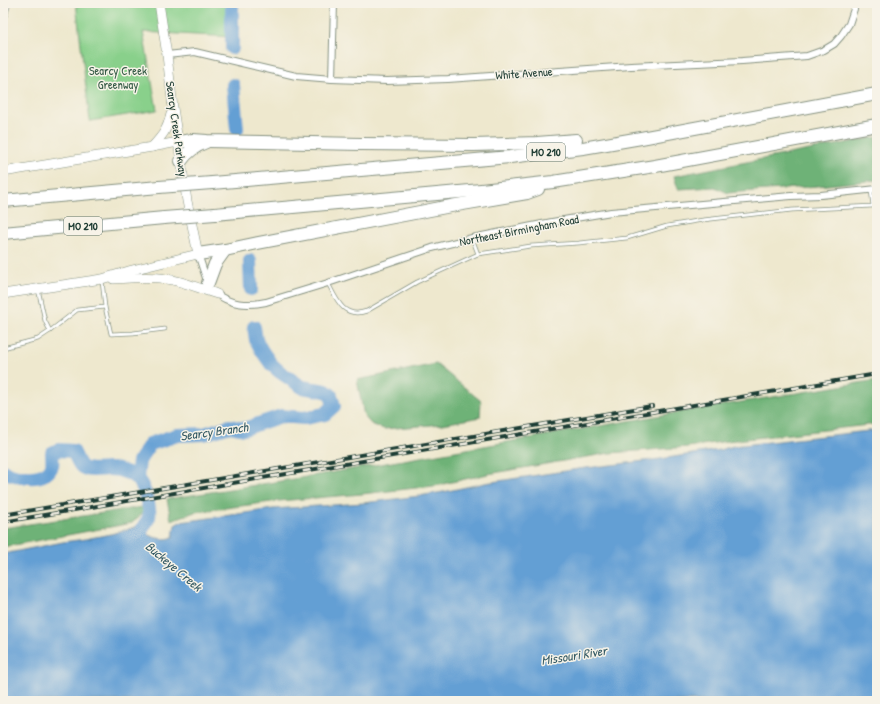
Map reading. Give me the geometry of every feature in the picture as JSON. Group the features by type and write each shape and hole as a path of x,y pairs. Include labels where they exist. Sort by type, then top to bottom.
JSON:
{"highway":[{"name":"MO 210","path":"3,202 510,157 583,148 877,94"},
{"name":"MO 210","path":"3,233 473,191 553,182 656,166 877,125"},
{"path":"178,142 193,140 474,145 557,142 616,136 655,135"},
{"path":"181,161 191,149 207,141"},
{"path":"198,254 527,193 538,190 553,182"},
{"path":"208,283 215,264 225,250"}],"main road":[{"name":"Searcy Creek Parkway","path":"159,3 187,201 198,254"},
{"path":"152,147 164,134 169,125 173,108"},
{"path":"3,172 178,142"},
{"path":"3,294 102,279 198,254"},
{"path":"102,279 165,279 179,281 217,294"}],"street":[{"path":"332,79 334,3"},
{"name":"White Avenue","path":"167,55 195,52 296,76 387,81 441,79 631,66 742,61 807,56 824,50 834,44 849,24 854,9 854,3"},
{"name":"Northeast Birmingham Road","path":"198,254 211,289 222,298 230,302 250,305 266,302 328,283 432,248 472,238 552,222 611,212 791,196 822,195 874,189"}],"lane":[{"path":"3,19 9,3"},
{"path":"328,283 342,306 348,311 362,313 417,282 478,254 531,246 627,238 667,226 703,220 792,210 873,206 874,189"},
{"path":"472,238 478,254"},
{"path":"102,279 105,307 111,334 165,329"},
{"path":"38,288 45,321 50,331"},
{"path":"3,348 38,339 77,310 105,307"}],"green space":[{"name":"Searcy Creek Greenway","path":"76,3 232,3 232,37 143,32 157,110 90,121"},
{"path":"877,137 877,180 728,193 715,187 678,189 674,176"},
{"path":"436,364 481,401 480,417 443,424 384,429 371,424 364,416 357,380"},
{"path":"877,380 877,424 688,447 610,453 488,474 434,486 279,501 195,512 171,520 167,499 300,478 674,413"},
{"path":"143,507 144,512 132,523 3,547 3,528"}],"water":[{"name":"Missouri River","path":"877,430 877,701 3,701 3,554 111,534 139,526 145,528 146,533 152,536 166,539 173,537 175,525 180,522 273,509 363,503 419,496 485,483 578,469 660,459 719,450 734,446"}],"waterway":[{"name":"Searcy Branch","path":"232,3 232,48"},
{"name":"Searcy Branch","path":"233,85 237,129"},
{"name":"Searcy Branch","path":"250,261 251,289"},
{"name":"Searcy Branch","path":"137,478 139,461 150,444 177,435 204,434 230,426 244,429 281,416 304,418 325,414 334,406 331,395 326,391 302,387 271,364 256,340 254,327"},
{"name":"Buckeye Creek","path":"3,471 22,477 37,477 43,475 52,466 52,453 58,450 73,451 79,464 85,469 114,469 123,471 135,477 141,484 148,505 149,517 141,534 141,537 146,544"}],"railway":[{"path":"3,522 877,374"},
{"path":"3,515 652,406"}]}
